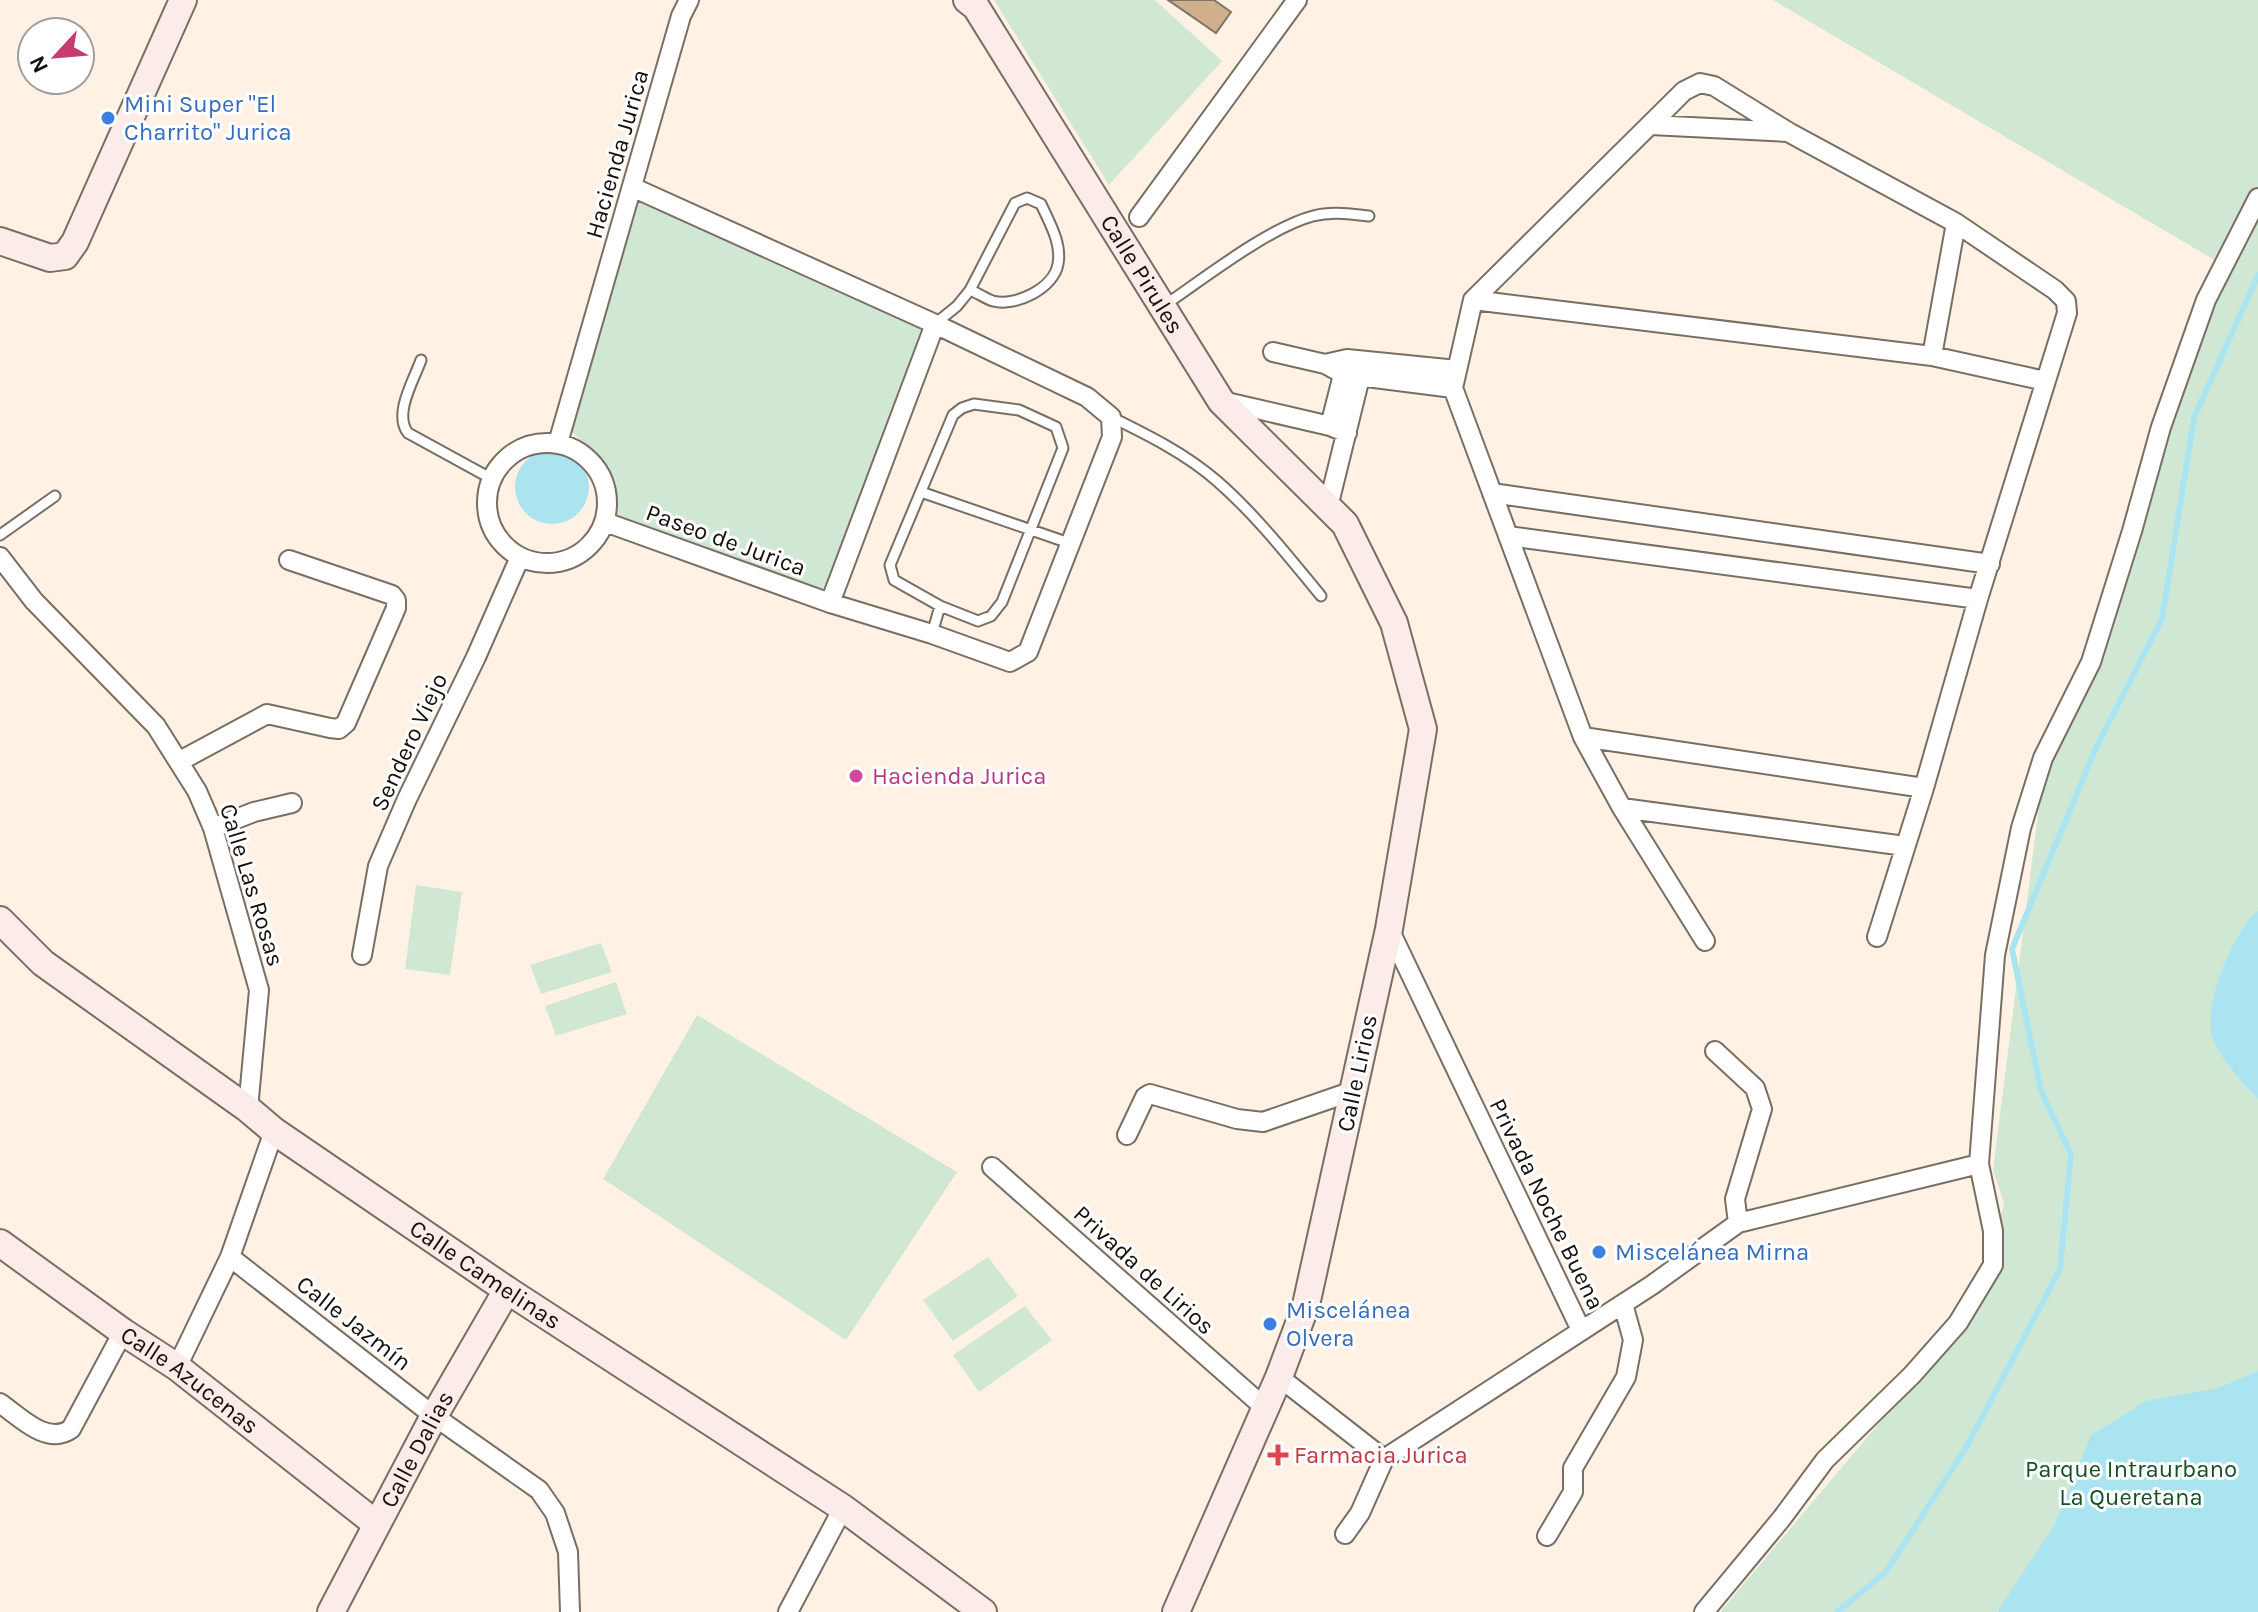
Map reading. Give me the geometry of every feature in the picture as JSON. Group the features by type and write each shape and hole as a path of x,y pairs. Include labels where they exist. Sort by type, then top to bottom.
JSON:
{"street":[{"path":"0,241 50,258 65,256 183,0"},
{"name":"Calle Pirules","path":"967,0 976,7 1221,401 1336,515"},
{"path":"1139,217 1297,0"},
{"name":"Hacienda Jurica","path":"558,443 682,5"},
{"path":"1705,941 1622,808 1583,737 1492,493 1455,379 1473,300 1684,91 1700,83 1714,86 1790,133 1956,223 2055,290 2066,301 2067,313 1877,937"},
{"path":"1651,125 1790,133"},
{"path":"632,187 935,324 1087,397 1111,417"},
{"path":"1704,1612 1782,1518 1825,1460 1912,1375 1958,1323 1993,1265 1993,1231 1979,1164 1995,955 2021,828 2043,758 2091,662 2161,427 2206,300 2258,198"},
{"path":"1932,356 1956,223"},
{"path":"1473,300 1932,356 2045,381"},
{"path":"830,603 935,324"},
{"path":"1273,352 1325,364 1455,379"},
{"path":"1336,515 1338,430 1354,368"},
{"path":"1221,401 1338,430"},
{"name":"Paseo de Jurica","path":"605,522 830,603 1010,662 1028,652 1112,437 1111,417"},
{"path":"558,443 581,454 599,472 606,488 607,505 605,522 597,538 585,550 570,559 545,563 520,557 506,547 495,533 487,500 492,479 510,456 524,447 558,443"},
{"path":"1492,493 1978,599"},
{"name":"Calle Lirios","path":"1176,1612 1279,1377 1306,1305 1389,929 1423,729 1394,623 1336,515"},
{"path":"1508,536 1990,564"},
{"name":"Calle Las Rosas","path":"0,557 34,601 156,726 197,791 213,828 259,990 248,1109"},
{"name":"Sendero Viejo","path":"362,955 378,866 520,557"},
{"path":"180,761 267,714 330,728 339,729 346,723 396,608 396,600 392,595 289,560"},
{"path":"1583,737 1924,788"},
{"path":"213,828 254,812 292,803"},
{"path":"1622,808 1905,846"},
{"name":"Calle Camelinas","path":"0,920 43,963 248,1109 274,1131 507,1290 843,1508 983,1612"},
{"name":"Privada Noche Buena","path":"1384,1459 1581,1330 1389,929"},
{"path":"1715,1051 1755,1088 1762,1109 1735,1199 1738,1223"},
{"path":"1127,1135 1145,1097 1150,1094 1237,1119 1263,1122 1353,1091"},
{"path":"177,1367 230,1257 274,1131"},
{"path":"1581,1330 1738,1223 1979,1164"},
{"name":"Privada de Lirios","path":"992,1167 1265,1408"},
{"name":"Calle Azucenas","path":"0,1243 177,1367 375,1523"},
{"name":"Calle Jazmín","path":"230,1257 434,1416 539,1490 555,1513 568,1552 570,1612"},
{"name":"Calle Dalias","path":"331,1612 375,1523 507,1290"},
{"path":"1547,1536 1573,1492 1573,1468 1626,1377 1633,1340 1623,1304"},
{"path":"0,1403 45,1434 61,1435 71,1429 123,1332"},
{"path":"1279,1377 1384,1459 1360,1513 1345,1534"},
{"path":"788,1612 843,1508"}],"lane":[{"path":"935,324 957,306 970,290 1015,203 1027,198 1041,204 1057,242 1058,266 1039,292 1014,301 994,302 970,290"},
{"path":"1162,307 1243,253 1311,216 1334,213 1369,216"},
{"path":"421,360 402,414 402,426 408,433 492,479"},
{"path":"974,404 1019,410 1056,427 1063,448 1031,530 1002,602 991,616 978,621 940,606 894,580 890,565 953,415 962,408 974,404"},
{"path":"1111,417 1161,442 1215,479 1256,518 1321,596"},
{"path":"921,492 1069,543"},
{"path":"0,535 55,496"},
{"path":"932,634 940,606"}],"green space":[{"path":"994,0 1155,0 1222,61 1109,185"},
{"name":"Parque Intraurbano La Queretana","path":"1773,0 2258,0 2258,1612 1720,1612 1906,1391 1988,1267 2004,1203 1993,1170 2041,790 2223,265"},
{"path":"636,197 925,329 826,592 616,517 603,460 571,431"},
{"path":"416,885 462,892 450,975 405,969"},
{"path":"601,943 612,972 541,994 530,965"},
{"path":"616,982 627,1014 556,1036 545,1006"},
{"path":"697,1015 957,1172 846,1340 603,1179"},
{"path":"988,1257 1018,1296 953,1341 923,1300"},
{"path":"1025,1306 1052,1340 979,1392 953,1355"}],"water":[{"path":"545,450 559,450 573,456 583,466 589,487 587,501 573,518 559,524 545,524 531,518 521,508 515,494 515,480 521,466 531,456"},
{"path":"2258,911 2258,1099 2230,1068 2218,1049 2211,1032 2211,1019 2223,967 2239,934"},
{"path":"2258,1371 2258,1612 1997,1612 2054,1526 2091,1435 2146,1401 2218,1388"}],"building":[{"path":"1168,0 1214,0 1231,12 1216,33"}],"waterway":[{"path":"1837,1612 1886,1572 1967,1446 2060,1269 2071,1154 2041,1091 2012,949 2096,748 2162,619 2194,418 2258,275"}],"place":[{"name":"Mini Super \"El Charrito\" Jurica","path":"108,118"},
{"name":"Hacienda Jurica","path":"856,776"},
{"name":"Miscelánea Mirna","path":"1599,1252"},
{"name":"Miscelánea Olvera","path":"1270,1324"},
{"name":"Farmacia Jurica","path":"1278,1455"}]}
